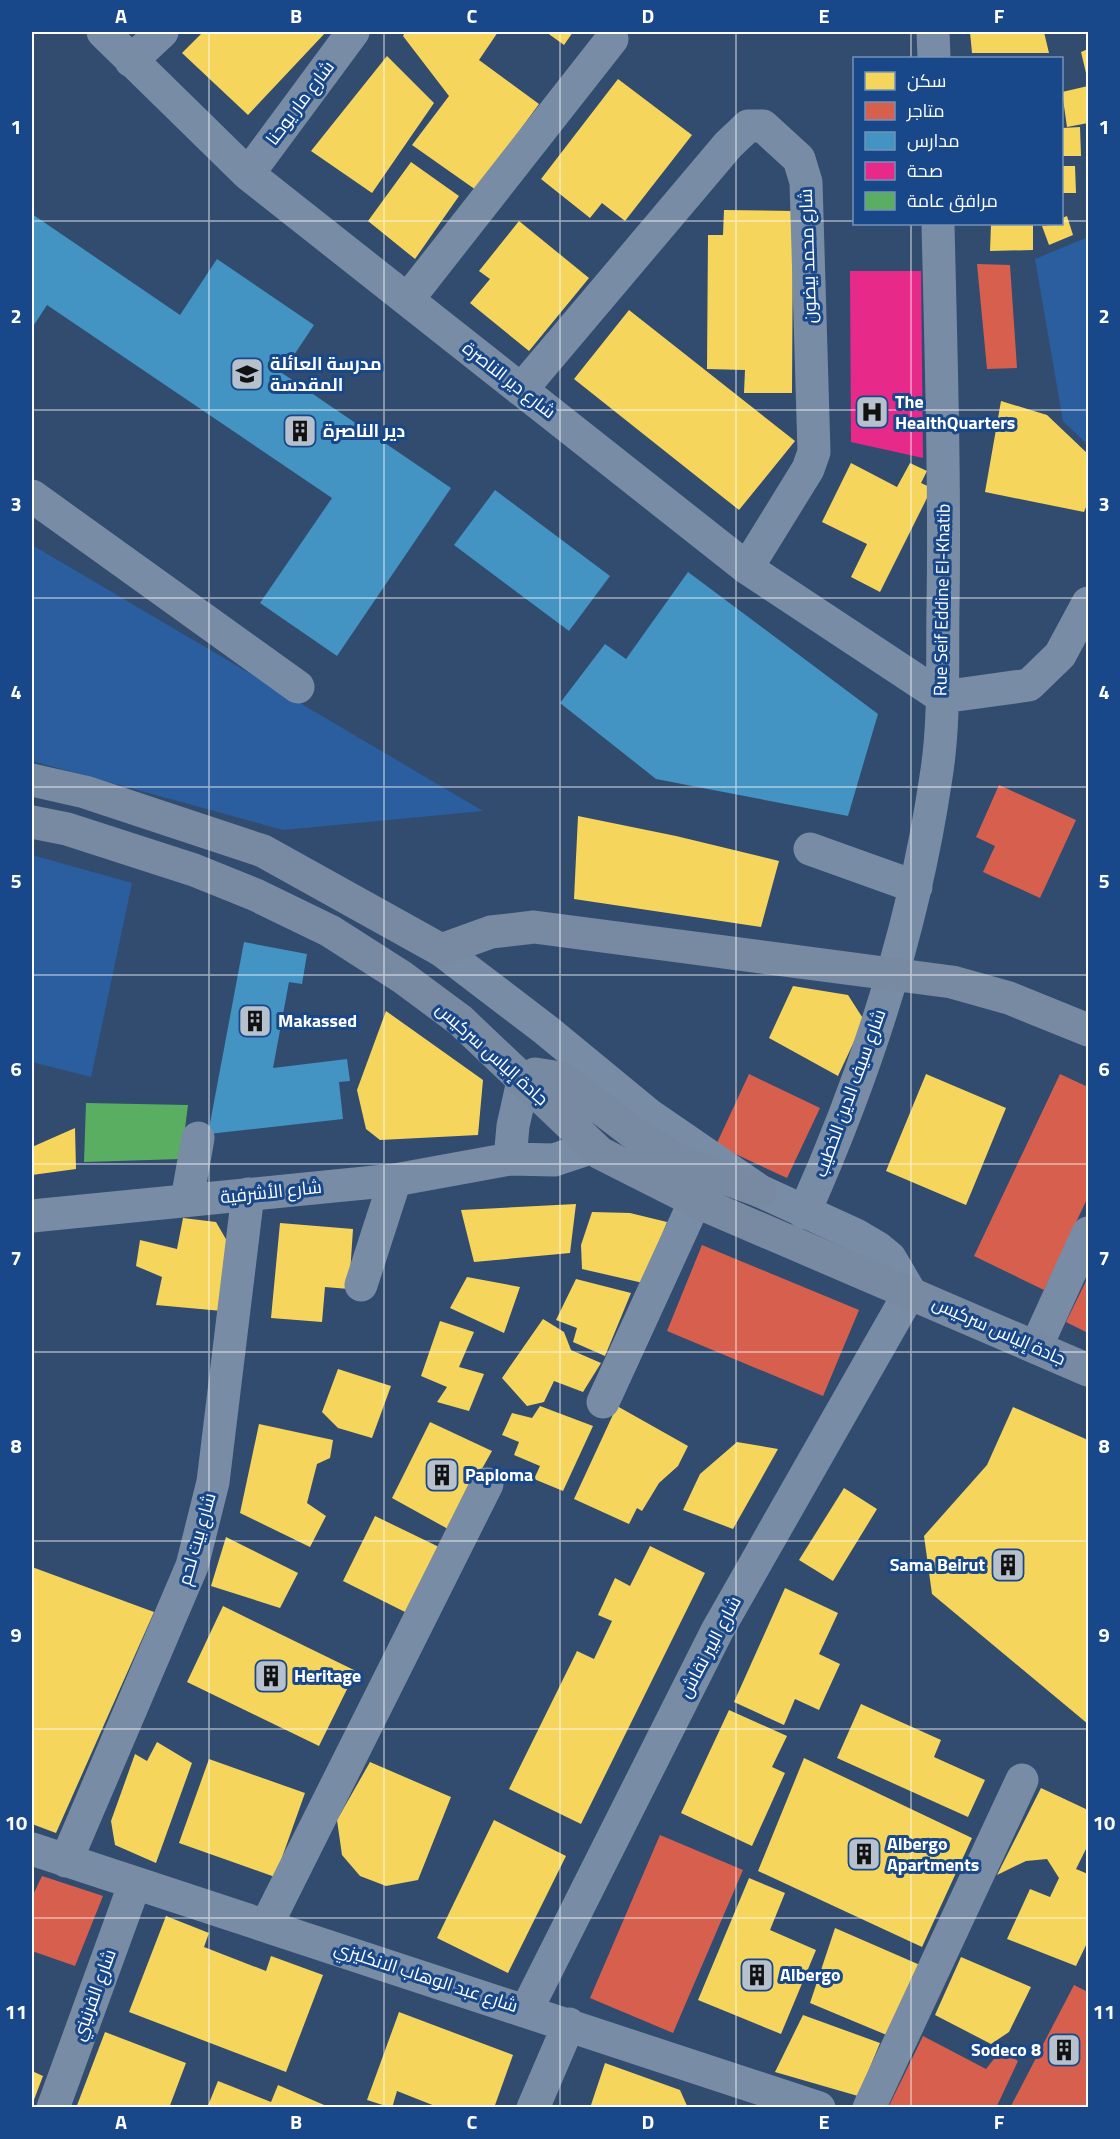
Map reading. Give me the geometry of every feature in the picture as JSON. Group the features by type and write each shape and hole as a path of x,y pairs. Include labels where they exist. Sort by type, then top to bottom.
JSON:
{"main road":[{"name":"جادة إلياس سركيس","path":"32,780 85,792 263,851 441,950"},
{"name":"جادة إلياس سركيس","path":"32,822 67,830 194,870 330,931 402,977 460,1020 593,1147 632,1171 695,1201 1089,1370"},
{"path":"441,950 491,932 534,927 893,972 952,982 1009,998 1089,1030"},
{"path":"523,1080 535,1074 561,1077 632,1132 681,1162 760,1191"}],"street":[{"name":"شارع دير الناصرة","path":"103,32 248,174 747,568 942,697"},
{"path":"131,61 162,32"},
{"name":"شارع مار يوحنا","path":"248,174 353,32"},
{"path":"933,32 934,57"},
{"path":"408,299 612,39"},
{"name":"شارع محمد بيضون","path":"521,390 728,145 748,126 764,126 799,159 806,182 814,452 808,469 747,568"},
{"name":"Rue Seif Eddine El-Khatib","path":"893,972 916,887 937,774 942,697 944,538 938,225"},
{"path":"36,503 298,687"},
{"path":"942,697 1029,685 1060,655 1089,603"},
{"path":"810,849 916,887"},
{"name":"جادة إلياس سركيس","path":"441,950 546,1030 648,1114 760,1191 856,1235 878,1248 890,1258 910,1292"},
{"name":"شارع سيف الدين الخطيب","path":"804,1213 839,1136 893,972"},
{"path":"510,1159 513,1126 523,1080"},
{"path":"187,1200 198,1138"},
{"name":"شارع الأشرفية","path":"34,1224 187,1200 395,1180 510,1159 554,1160 593,1147"},
{"path":"361,1285 395,1180"},
{"name":"شارع بيت لحم","path":"66,1861 192,1566 213,1482 248,1194"},
{"path":"603,1402 695,1201"},
{"path":"1036,1347 1089,1233"},
{"name":"شارع البير نقاش","path":"527,2009 717,1631 910,1292"},
{"path":"266,1926 487,1484"},
{"path":"869,2108 1022,1780"},
{"name":"شارع عبد الوهاب الانكليزي","path":"32,1849 527,2009 569,2024 735,2095 819,2108"},
{"name":"شارع الفرنيني","path":"54,2108 135,1883"},
{"path":"533,2108 569,2024"}],"shaded area":[{"path":"1088,237 1088,445 1063,421 1035,259"},
{"path":"32,545 483,811 283,830 32,761"},
{"path":"32,855 132,883 91,1077 32,1062"}],"building: سكن":[{"path":"203,32 326,32 248,115 182,53"},
{"path":"405,32 498,32 479,60 539,104 476,190 412,145 449,96 403,36"},
{"path":"546,32 573,32 564,45"},
{"path":"970,32 1044,32 1049,53 972,53"},
{"path":"1088,49 1088,73 1086,73 1081,52"},
{"path":"387,56 434,103 372,193 311,151"},
{"path":"618,79 692,135 625,221 602,203 590,218 541,179"},
{"path":"1088,86 1088,123 1067,127 1063,92"},
{"path":"1080,127 1081,156 1063,156 1063,128"},
{"path":"411,162 459,196 415,259 368,221"},
{"path":"1063,166 1075,166 1076,193 1063,193"},
{"path":"724,210 793,211 792,393 744,393 745,370 707,369 708,235 723,235"},
{"path":"1067,216 1073,235 1049,245 1042,226 1063,225 1063,218"},
{"path":"519,221 589,278 529,351 470,303 490,279 479,271"},
{"path":"991,225 1033,225 1033,250 990,251"},
{"path":"629,310 795,441 739,510 574,379"},
{"path":"1001,401 1047,415 1088,454 1088,502 1084,512 985,492"},
{"path":"851,463 897,487 910,463 927,471 921,483 932,488 880,592 851,577 867,544 822,522"},
{"path":"578,816 676,836 779,861 761,927 574,899"},
{"path":"793,986 848,995 864,1020 838,1076 769,1038"},
{"path":"386,1011 483,1080 478,1135 380,1140 366,1129 357,1090"},
{"path":"926,1074 1006,1108 966,1205 886,1171"},
{"path":"75,1128 76,1169 32,1175 32,1147"},
{"path":"576,1204 570,1253 474,1262 461,1210"},
{"path":"592,1212 630,1213 667,1222 643,1283 582,1269 581,1245"},
{"path":"183,1218 216,1222 227,1241 222,1311 156,1305 162,1277 136,1266 140,1240 177,1249"},
{"path":"280,1223 353,1229 349,1289 325,1287 322,1322 271,1318"},
{"path":"467,1277 520,1287 504,1333 450,1308"},
{"path":"576,1279 631,1293 605,1356 573,1342 577,1328 556,1320"},
{"path":"543,1319 564,1332 571,1350 601,1363 583,1392 554,1381 544,1402 527,1406 502,1378"},
{"path":"440,1321 474,1332 459,1367 484,1374 469,1411 437,1402 447,1387 421,1376"},
{"path":"338,1369 391,1386 372,1438 338,1428 322,1412"},
{"path":"540,1406 593,1426 563,1491 534,1479 540,1466 514,1455 519,1442 502,1435 512,1413 532,1418"},
{"path":"617,1406 688,1446 678,1466 659,1483 642,1511 637,1508 629,1524 574,1499"},
{"name":"Sama Beirut","path":"1013,1407 1088,1440 1088,1724 932,1594 924,1536 987,1465"},
{"name":"Paploma","path":"430,1422 492,1451 448,1529 392,1498"},
{"path":"259,1424 333,1440 330,1458 317,1464 307,1503 326,1516 310,1547 240,1513"},
{"path":"737,1442 778,1449 733,1529 683,1510 700,1474"},
{"path":"844,1488 877,1509 833,1581 799,1560"},
{"path":"375,1516 439,1547 407,1613 343,1581"},
{"path":"226,1537 298,1573 280,1608 211,1586"},
{"path":"650,1546 705,1573 581,1824 509,1789 577,1651 594,1659 612,1621 598,1615 615,1578 630,1586"},
{"path":"32,1567 154,1612 56,1833 32,1824"},
{"path":"785,1588 838,1613 819,1654 840,1664 819,1710 795,1699 784,1725 734,1702"},
{"name":"Heritage","path":"223,1606 356,1671 319,1746 187,1682"},
{"path":"861,1704 941,1740 934,1757 985,1780 968,1817 837,1758"},
{"path":"729,1710 787,1736 772,1767 785,1773 752,1846 681,1813"},
{"path":"157,1742 192,1763 156,1863 115,1845 111,1821 135,1754 147,1761"},
{"name":"Albergo Apartments","path":"804,1758 972,1838 922,1947 758,1871"},
{"path":"209,1759 305,1793 275,1877 179,1843"},
{"path":"370,1762 451,1797 418,1880 386,1886 360,1876 342,1855 337,1820"},
{"path":"1041,1788 1088,1810 1088,1845 1076,1869 1088,1874 1088,1941 1076,1966 1007,1939 1030,1889 1050,1897 1059,1878 1047,1859 1026,1861 997,1875"},
{"path":"494,1820 566,1856 508,1973 437,1938"},
{"name":"Albergo","path":"749,1878 785,1893 770,1930 816,1950 781,2034 698,2000"},
{"path":"166,1916 209,1933 204,1947 266,1971 271,1956 323,1975 286,2072 129,2012"},
{"path":"835,1928 920,1965 889,2036 810,2003"},
{"path":"961,1957 1031,1987 1009,2032 991,2044 935,2015"},
{"path":"399,2012 513,2055 494,2108 440,2108 397,2091 392,2108 367,2100"},
{"path":"803,2015 880,2043 858,2096 775,2072"},
{"path":"105,2032 186,2063 169,2108 76,2108"},
{"path":"605,2063 680,2090 688,2108 590,2108"},
{"path":"32,2071 43,2076 32,2105"},
{"path":"218,2081 271,2102 278,2085 331,2108 207,2108"}],"building: متاجر":[{"path":"977,264 1010,265 1017,368 987,369"},
{"path":"999,785 1076,820 1040,898 983,872 995,846 976,837"},
{"path":"749,1074 820,1108 787,1178 716,1145"},
{"path":"1060,1074 1088,1087 1088,1197 1044,1290 974,1256"},
{"path":"702,1245 859,1310 823,1396 667,1331"},
{"path":"1088,1277 1088,1333 1066,1322"},
{"path":"660,1835 743,1870 673,2033 590,1998"},
{"path":"42,1876 103,1896 75,1966 32,1951 32,1897"},
{"name":"Sodeco 8","path":"1074,1985 1088,1992 1088,2108 1010,2108"},
{"path":"923,2036 986,2069 1001,2050 1018,2061 996,2108 889,2106"}],"building: مدارس":[{"name":"دير الناصرة","path":"32,214 180,315 217,259 314,325 282,373 451,488 337,656 260,603 332,498 47,305 32,328"},
{"path":"495,490 610,576 569,631 454,545"},
{"path":"688,572 878,714 848,816 656,779 560,703 605,644 626,659"},
{"name":"Makassed","path":"244,942 307,954 302,984 289,982 273,1068 347,1059 350,1081 339,1082 343,1119 208,1134"}],"building: صحة":[{"path":"850,271 921,271 923,458 851,442"}],"building: مرافق عامة":[{"path":"86,1103 188,1105 181,1159 84,1162"}],"place":[{"name":"مدرسة العائلة المقدسة","path":"247,374"},
{"name":"The HealthQuarters","path":"872,412"},
{"name":"دير الناصرة","path":"300,431"},
{"name":"Makassed","path":"255,1021"},
{"name":"Paploma","path":"442,1475"},
{"name":"Sama Beirut","path":"1008,1565"},
{"name":"Heritage","path":"271,1676"},
{"name":"Albergo Apartments","path":"864,1854"},
{"name":"Albergo","path":"757,1975"},
{"name":"Sodeco 8","path":"1064,2050"}]}
